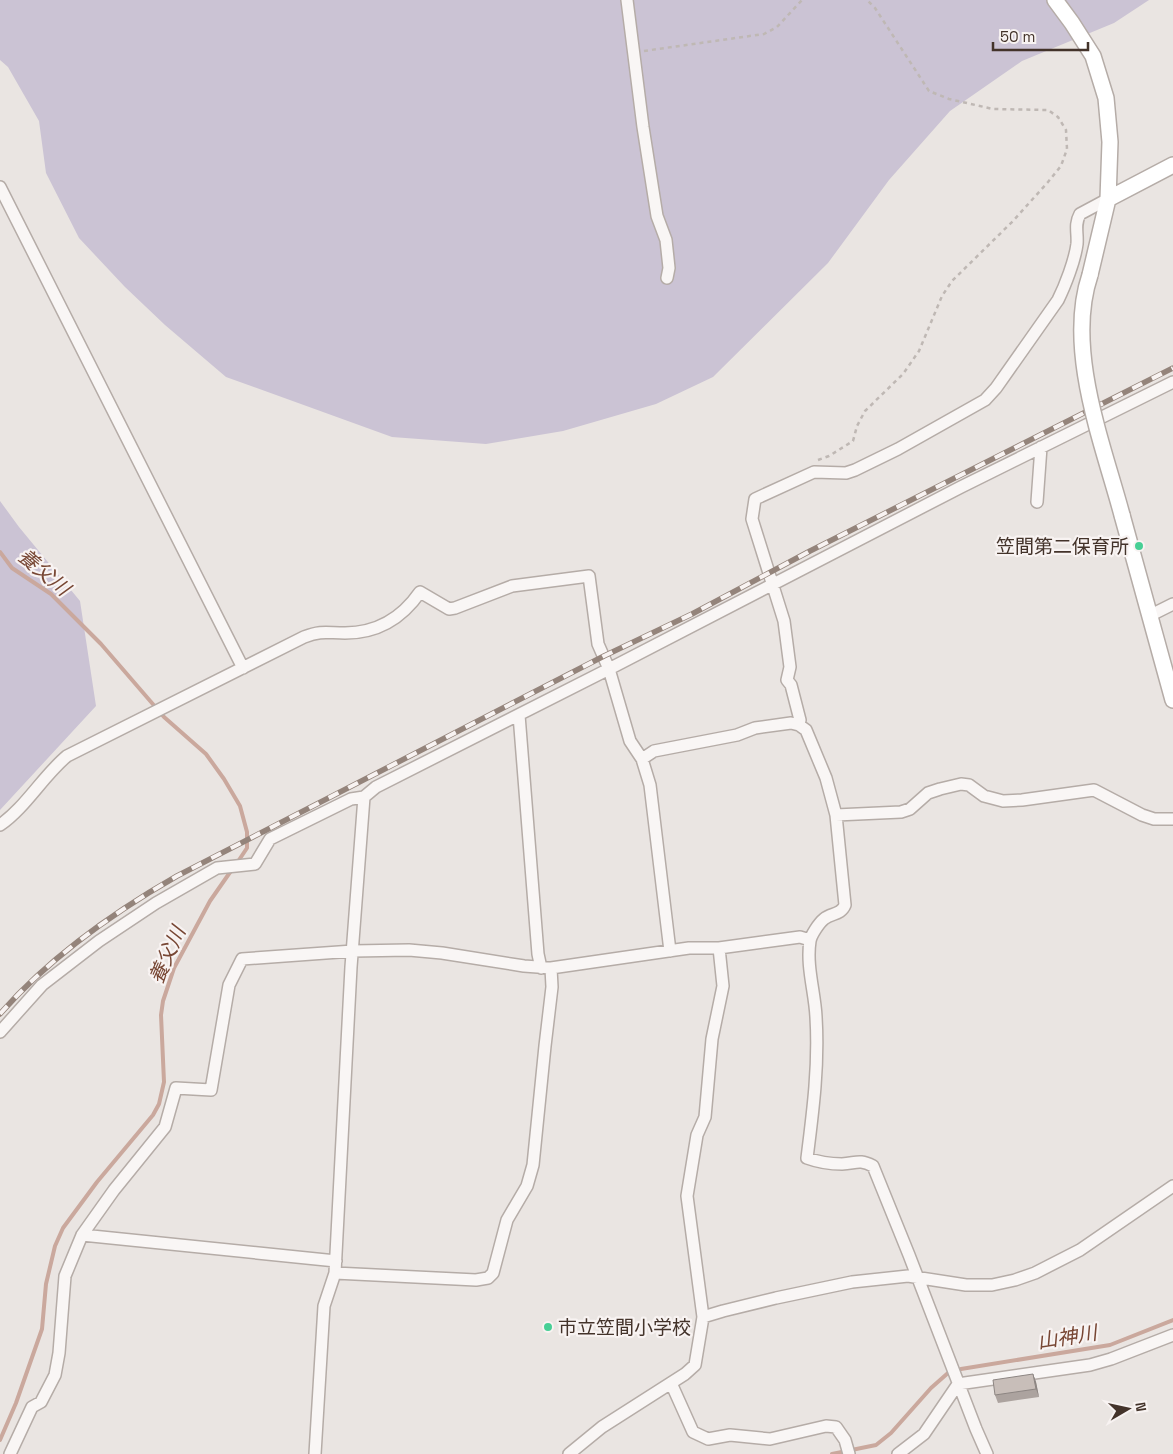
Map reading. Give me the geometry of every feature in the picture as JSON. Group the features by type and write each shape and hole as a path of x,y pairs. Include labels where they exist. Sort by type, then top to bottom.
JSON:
{"street":[{"path":"626,0 642,127 657,216 666,240 669,268 668,278"},
{"path":"1055,0 1093,56 1106,98 1110,142 1108,199 1086,288 1083,308 1083,360 1089,394 1173,700"},
{"path":"799,725 800,720 791,685 787,680 790,667 784,621 752,518 755,499 814,472 846,473 855,470 898,449 985,400 996,388 1058,300 1064,288 1077,245 1076,227 1080,214 1173,165"},
{"path":"0,187 243,668"},
{"path":"0,1032 42,985 99,941 156,903 217,868 255,864 270,838 351,799 364,797 376,787 519,716 772,584 1173,382"},
{"path":"1037,502 1041,448"},
{"path":"0,825 66,756 304,637 318,632 354,632 381,627 411,605 420,592 449,609 512,586 589,576 598,644 609,669 630,741 642,759 650,784 670,951"},
{"path":"1149,616 1173,604"},
{"path":"335,1273 476,1280 488,1278 493,1273 507,1220 527,1186 533,1165 552,987 546,968 538,954 519,716"},
{"path":"642,759 654,752 736,735 755,728 791,723 799,725 806,730 822,770 836,815 845,904 838,913 824,918 810,940 810,966 816,1017 817,1075 807,1158 841,1164 862,1161 873,1166 987,1454"},
{"path":"836,815 901,812 910,809 928,793 961,784 969,786 984,796 1003,801 1094,790 1142,815 1173,819"},
{"path":"314,1454 324,1306 335,1273 336,1261 353,951 364,797"},
{"path":"10,1454 32,1407 41,1402 55,1375 59,1353 65,1276 82,1235 114,1190 165,1127 176,1088 211,1090 229,985 242,959 353,951 409,950 546,968 688,948 718,948 800,937 810,940"},
{"path":"569,1454 602,1427 695,1365 703,1317 687,1196 697,1135 705,1116 712,1039 723,986 718,948"},
{"path":"703,1317 852,1282 908,1276 966,1285 992,1285 1015,1280 1035,1273 1080,1250 1173,1186"},
{"path":"82,1235 336,1261"},
{"path":"898,1454 924,1434 958,1384 1090,1365 1111,1360 1173,1335"},
{"path":"670,1383 693,1432 708,1439 730,1435 770,1440 826,1426 836,1427 845,1440 849,1454"}],"path":[{"path":"634,53 764,34 777,27 802,0"},
{"path":"811,463 829,456 853,441 857,426 865,411 902,374 920,351 942,296 952,281 1014,221 1048,182 1061,166 1067,149 1066,130 1058,117 1048,110 993,109 948,99 929,91 875,8 867,0"}],"shaded area":[{"path":"0,0 1149,0 1114,23 1022,61 950,111 889,180 828,263 713,377 656,404 563,431 486,444 392,437 226,377 165,325 125,287 79,238 46,173 39,121 8,67 0,60"},
{"path":"0,501 80,601 96,706 0,810"}],"building":[{"path":"1033,1374 1036,1389 995,1395 993,1380"}],"waterway":[{"name":"養父川","path":"0,552 12,568 51,594 101,644 164,717 206,754 240,806 247,832 247,848 237,863"},
{"name":"養父川","path":"0,1440 16,1403 42,1329 46,1284 55,1246 63,1228 97,1182 153,1115 159,1104 164,1082 161,1015 163,1001 174,968 210,901 233,868"},
{"name":"山神川","path":"961,1369 1110,1345 1173,1320"},
{"name":"山神川","path":"832,1454 876,1445 891,1433 931,1388 948,1373"}],"railway":[{"path":"0,1014 39,974 83,938 130,905 177,876 604,656 692,614 810,551 1173,368"}],"place":[{"name":"笠間第二保育所","path":"1139,546"},
{"name":"市立笠間小学校","path":"548,1327"}]}
